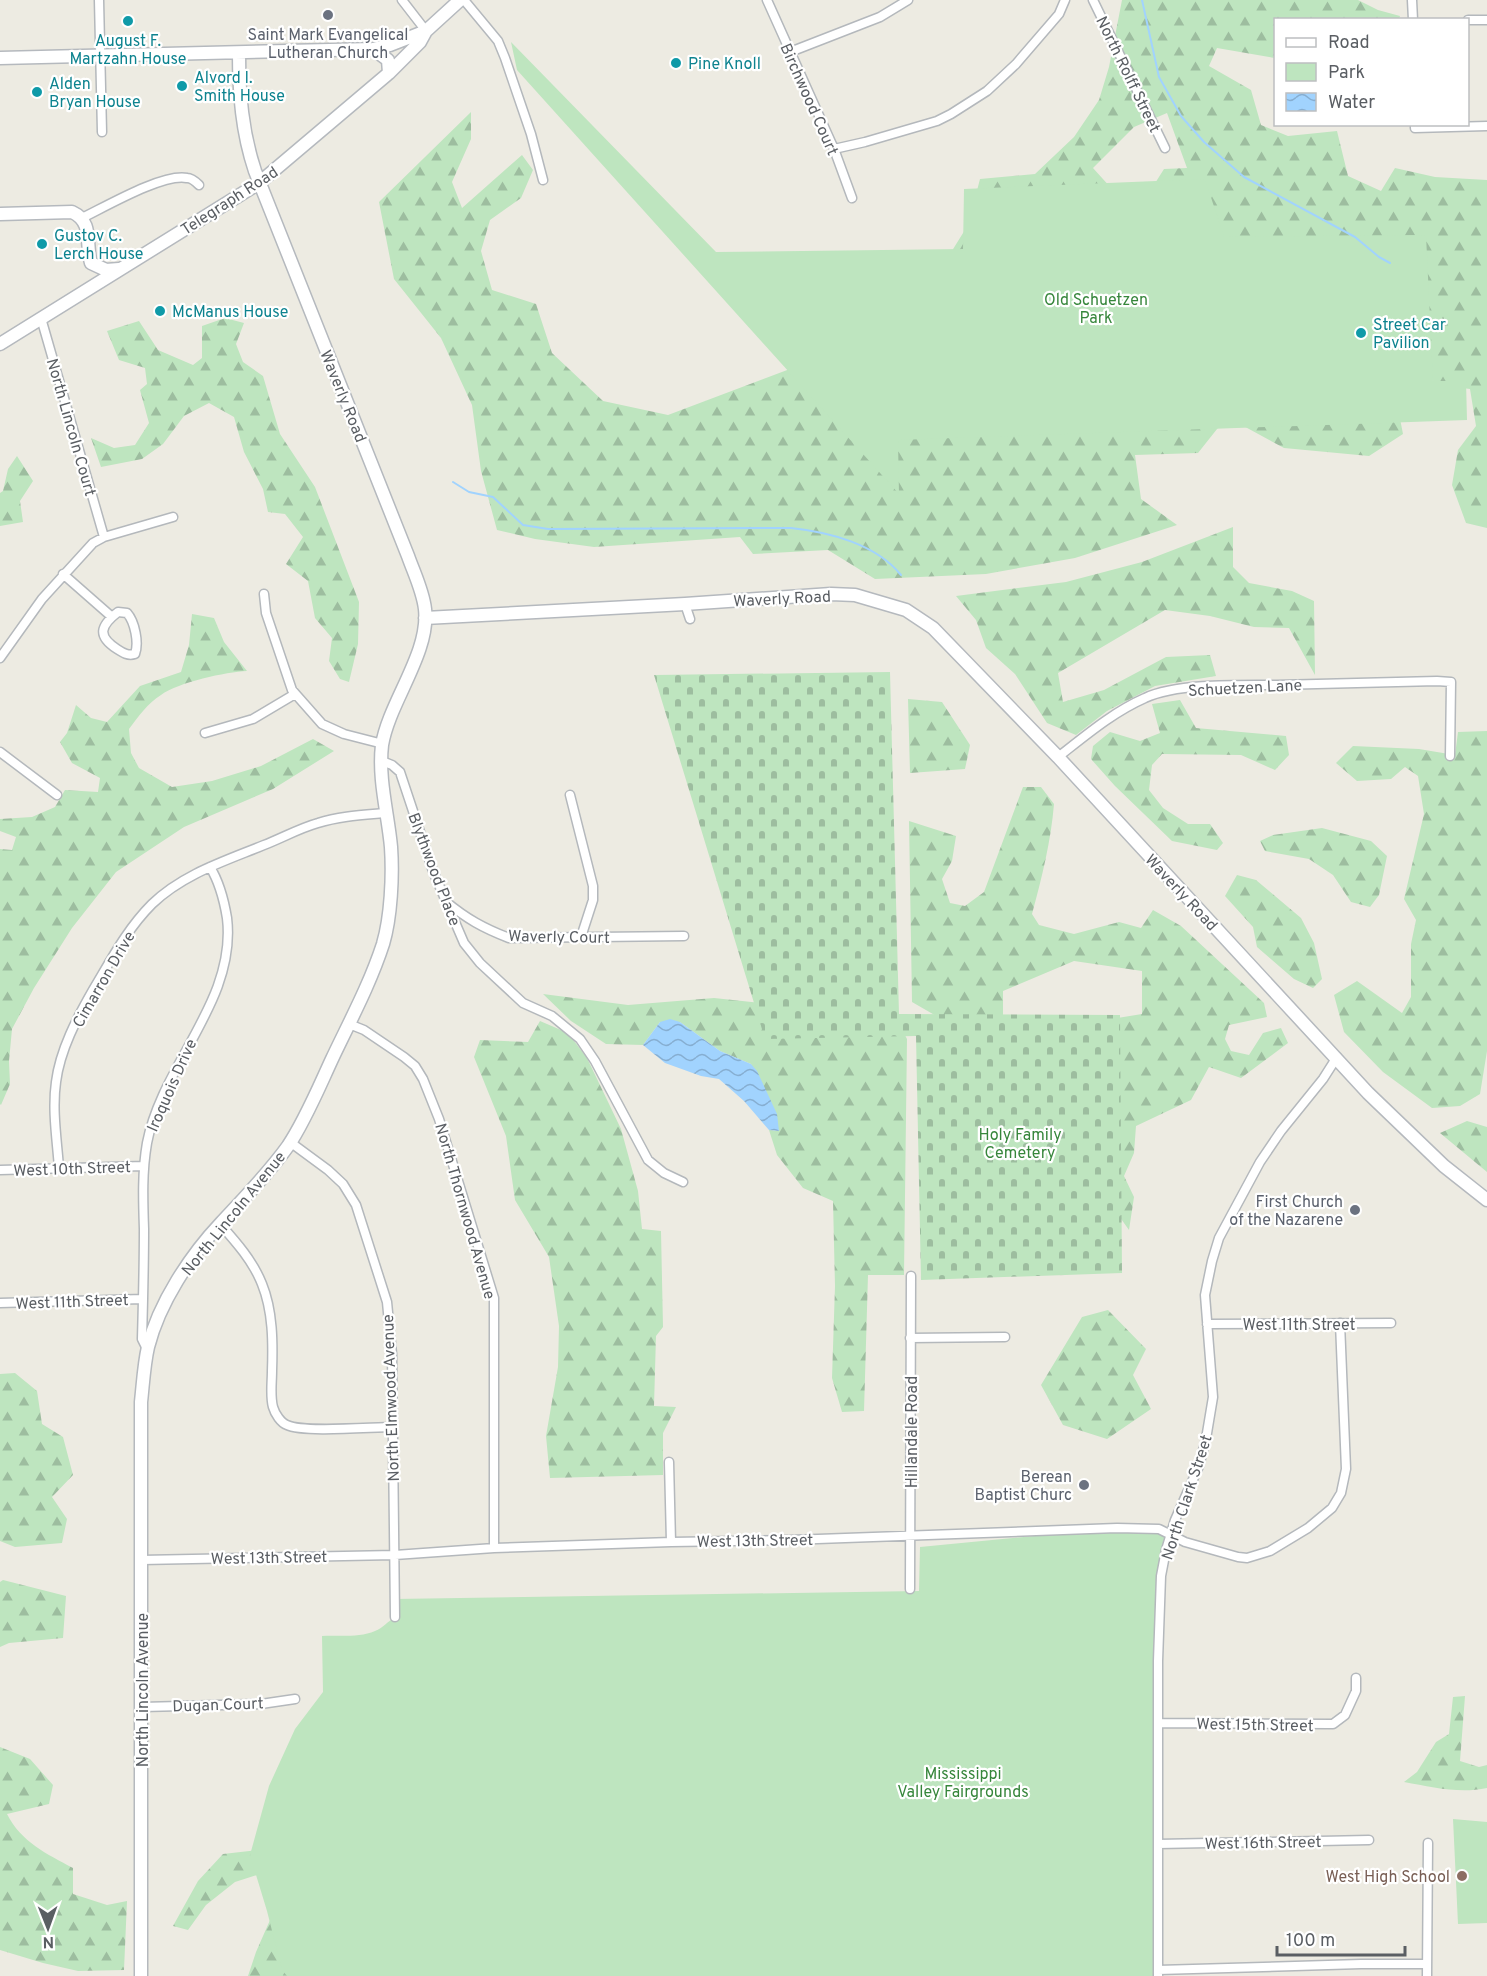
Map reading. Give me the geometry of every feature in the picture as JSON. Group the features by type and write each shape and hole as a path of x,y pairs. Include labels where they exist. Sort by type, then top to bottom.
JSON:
{"street":[{"path":"99,0 102,132"},
{"path":"0,58 373,49 426,31 402,0"},
{"name":"Telegraph Road","path":"0,344 259,183 389,73 420,42 426,31 460,0"},
{"path":"464,0 498,41 531,134 543,180"},
{"name":"Birchwood Court","path":"767,0 834,149 852,198"},
{"path":"790,52 880,17 908,0"},
{"path":"834,149 938,121 987,91 1033,45 1059,14 1065,0"},
{"name":"North Rolff Street","path":"1093,0 1165,148"},
{"path":"1412,0 1413,18"},
{"path":"1469,20 1487,20"},
{"path":"373,49 388,60 389,73"},
{"name":"Waverly Road","path":"239,53 239,96 248,152 408,556 422,597 425,618 843,594 855,595 906,610 933,628 1058,757 1368,1093 1444,1166 1487,1200"},
{"path":"1415,126 1487,126"},
{"path":"82,218 159,182 188,178 199,185"},
{"path":"0,214 72,212 82,218 88,233 91,263 90,282 87,289"},
{"path":"91,263 105,270 120,269"},
{"name":"North Lincoln Court","path":"41,318 104,537"},
{"path":"0,658 22,624 63,574 93,543 104,537 173,517"},
{"path":"63,574 112,617"},
{"path":"264,594 266,613 295,694 322,724 344,734 383,744"},
{"path":"685,604 690,619"},
{"path":"118,612 123,612 130,617 137,643 135,654 122,653 103,638 104,629 112,617 118,612"},
{"name":"North Lincoln Avenue","path":"141,1976 141,1402 147,1349 158,1319 190,1261 220,1224 249,1195 290,1142 368,983 383,942 392,888 391,847 381,761 384,736 416,657 425,618"},
{"name":"Schuetzen Lane","path":"1058,757 1113,716 1146,697 1165,692 1249,684 1450,682 1450,756"},
{"path":"205,733 253,718 295,694"},
{"path":"0,752 57,795"},
{"name":"Blythwood Place","path":"381,761 392,765 400,772 433,871 464,943 487,970 523,1003 552,1016 580,1039 595,1061 648,1160 664,1173 683,1182"},
{"path":"570,795 593,886 593,900 581,937"},
{"name":"Cimarron Drive","path":"59,1168 56,1083 64,1049 84,1006 119,945 139,919 174,886 195,873 319,822 386,813"},
{"name":"Iroquois Drive","path":"147,1349 142,1339 144,1166 147,1141 157,1111 182,1056 216,992 225,968 228,945 224,900 218,879 210,867"},
{"name":"Waverly Court","path":"445,901 467,919 510,938 684,936"},
{"name":"North Thornwood Avenue","path":"349,1024 364,1030 404,1057 415,1066 423,1079 439,1119 494,1298 494,1548"},
{"name":"North Clark Street","path":"1158,1973 1158,1661 1161,1576 1175,1521 1196,1474 1206,1439 1213,1397 1205,1295 1219,1238 1260,1162 1281,1131 1323,1080 1337,1057"},
{"name":"North Elmwood Avenue","path":"290,1142 343,1184 356,1204 387,1302 392,1354 395,1617"},
{"name":"West 10th Street","path":"0,1170 144,1166"},
{"path":"220,1224 253,1266 263,1285 273,1341 272,1395 273,1407 277,1416 287,1425 296,1427 322,1429 393,1427"},
{"name":"Hillandale Road","path":"910,1589 911,1276"},
{"name":"West 11th Street","path":"0,1304 143,1299"},
{"name":"West 13th Street","path":"141,1560 395,1555 494,1548 1117,1528 1159,1529 1185,1542 1209,1550 1247,1558 1270,1551 1308,1528 1332,1508 1341,1493 1346,1469 1340,1323"},
{"name":"West 11th Street","path":"1207,1324 1391,1323"},
{"path":"910,1338 1005,1338"},
{"path":"669,1462 671,1542"},
{"name":"West 15th Street","path":"1159,1723 1333,1724 1346,1715 1356,1691 1356,1678"},
{"name":"Dugan Court","path":"142,1707 261,1704 295,1699"},
{"name":"West 16th Street","path":"1158,1844 1369,1840"},
{"path":"1427,1976 1428,1843"},
{"path":"1158,1973 1361,1964 1426,1964"}],"green space":[{"path":"1122,0 1358,0 1378,10 1400,16 1399,18 1274,18 1274,58 1217,48 1209,66 1251,90 1261,125 1288,136 1337,131 1348,176 1381,191 1395,168 1435,177 1487,180 1487,528 1466,523 1452,485 1458,450 1476,426 1470,389 1439,385 1419,371 1393,383 1403,434 1369,456 1284,448 1238,423 1225,419 1198,453 1135,455 1141,499 1177,525 1075,558 986,574 875,579 828,550 753,554 740,537 594,547 535,539 497,530 481,471 472,405 441,338 394,279 379,202 471,112 471,139 452,182 462,208 522,155 533,170 521,198 490,220 481,251 492,290 536,304 552,353 603,401 668,415 827,355 950,254 968,225 980,179 1035,174 1074,137 1099,100 1109,67","holes":["1167,113 1187,168 1164,169 1152,188 1112,189 1093,168 1134,127"]},
{"name":"Old Schuetzen Park","path":"511,42 716,252 963,249 964,189 1205,179 1224,237 1426,235 1433,381 1466,381 1467,420 898,440 899,494 517,70"},
{"path":"225,318 244,323 236,344 243,362 263,376 280,434 315,487 359,602 358,644 349,682 340,679 329,661 332,638 315,618 308,581 286,564 303,537 285,514 268,512 263,489 244,452 234,417 209,403 184,416 163,444 142,459 101,467 91,438 114,448 135,445 149,423 140,390 147,384 145,368 119,360 107,331 139,321 158,350 193,365 202,358 202,326"},
{"path":"17,456 33,481 20,501 23,522 0,526 0,493 3,491 8,469"},
{"path":"1233,527 1233,567 1249,583 1292,591 1314,601 1315,675 1289,628 1254,627 1210,616 1165,610 1058,673 1063,702 1104,690 1166,657 1210,655 1216,676 1155,686 1107,711 1076,735 1047,723 1015,674 986,648 976,620 956,596 1066,582 1142,562"},
{"path":"192,614 214,618 224,642 247,671 227,673 191,682 169,690 152,702 129,729 131,753 139,768 172,787 212,781 261,766 313,739 334,751 273,789 184,827 116,872 72,928 34,988 12,1029 9,1061 10,1084 1,1105 0,849 12,850 16,837 0,831 0,819 32,817 55,807 65,790 98,792 100,778 72,763 60,742 67,733 76,705 91,718 107,722 140,686 181,672 189,645"},
{"name":"Holy Family Cemetery","path":"890,672 899,1014 1120,1015 1122,1273 921,1280 916,1036 765,1039 654,675"},
{"path":"908,699 942,702 970,745 965,769 910,773"},
{"path":"1180,700 1196,728 1286,736 1289,755 1275,770 1241,755 1162,754 1152,765 1149,790 1163,808 1188,824 1210,824 1223,843 1217,850 1172,841 1115,786 1091,759 1093,746 1110,732 1140,741 1160,733 1152,704"},
{"path":"1487,731 1487,1051 1480,1094 1460,1106 1432,1108 1383,1072 1344,1032 1334,995 1357,981 1402,1013 1411,997 1411,944 1416,920 1404,899 1424,814 1418,776 1405,767 1391,779 1357,781 1336,763 1353,746 1419,749 1455,755 1458,732"},
{"path":"1023,787 1041,787 1054,804 1046,859 1032,914 1039,925 1074,934 1119,922 1141,928 1153,910 1181,926 1264,1003 1267,1017 1229,1025 1225,1039 1231,1051 1249,1055 1263,1033 1281,1028 1288,1043 1241,1078 1209,1067 1191,1100 1136,1126 1134,1153 1124,1176 1134,1197 1129,1230 1114,1209 1099,1021 1142,1014 1142,971 1074,961 1003,991 1003,1017 938,1017 912,1002 909,821 956,836 952,861 942,879 950,903 965,906 984,892"},
{"path":"1322,828 1371,841 1387,856 1379,895 1370,907 1351,902 1333,875 1309,859 1265,851 1260,841 1273,835"},
{"path":"1237,875 1256,880 1301,918 1314,943 1322,979 1313,988 1294,979 1257,947 1253,927 1225,896"},
{"path":"543,994 628,1005 714,998 761,1003 901,1027 907,1039 904,1275 868,1275 864,1411 842,1412 832,1378 835,1286 833,1201 803,1188 777,1155 769,1130 779,1131 751,1064 720,1051 680,1022 660,1022 643,1045 606,1044 571,1021"},
{"path":"540,1021 568,1033 587,1058 621,1129 638,1191 642,1229 661,1231 663,1327 656,1336 654,1406 676,1407 663,1433 663,1475 550,1478 546,1436 558,1367 559,1326 549,1257 515,1200 506,1136 474,1057 480,1040 528,1042"},
{"path":"1467,1121 1487,1127 1487,1172 1440,1133"},
{"path":"1108,1310 1146,1349 1133,1375 1151,1409 1107,1439 1063,1425 1041,1385 1082,1317"},
{"path":"15,1373 37,1391 42,1424 63,1437 73,1475 52,1497 67,1519 62,1543 15,1547 0,1541 0,1374"},
{"name":"Mississippi Valley Fairgrounds","path":"1117,1528 1159,1529 1171,1535 1161,1576 1158,1976 287,1976 282,1970 250,1855 269,1786 295,1729 323,1692 322,1636 355,1635 378,1630 395,1617 394,1599 919,1591 920,1547"},
{"path":"3,1580 66,1596 63,1638 9,1643 0,1647 0,1582"},
{"path":"1465,1696 1460,1761 1479,1767 1487,1765 1487,1788 1456,1790 1404,1782 1417,1772 1436,1742 1449,1734 1453,1697"},
{"path":"0,1747 30,1759 53,1785 49,1804 7,1814 13,1824 27,1840 73,1868 73,1894 107,1905 127,1901 124,1970 78,1971 0,1950"},
{"path":"1453,1819 1487,1822 1487,1923 1458,1924"},
{"path":"259,1850 325,1976 248,1976 274,1911 263,1873 235,1882 206,1905 188,1930 173,1926 198,1881 223,1854"}],"water":[{"path":"670,1019 680,1022 720,1051 751,1064 757,1071 777,1114 779,1131 769,1130 744,1101 719,1079 701,1076 665,1063 643,1045 660,1022"}],"waterway":[{"path":"1142,0 1159,77 1181,116 1204,142 1244,177 1355,237 1390,263"},
{"path":"453,482 469,492 493,497 523,525 548,529 791,528 851,541 879,555 901,575"}],"place":[{"name":"Saint Mark Evangelical Lutheran Church","path":"328,15"},
{"name":"August F. Martzahn House","path":"128,21"},
{"name":"Pine Knoll","path":"676,63"},
{"name":"Alvord I. Smith House","path":"182,86"},
{"name":"Alden Bryan House","path":"37,92"},
{"name":"Gustov C. Lerch House","path":"42,244"},
{"name":"McManus House","path":"160,311"},
{"name":"Street Car Pavilion","path":"1361,333"},
{"name":"First Church of the Nazarene","path":"1355,1210"},
{"name":"Berean Baptist Churc","path":"1084,1485"},
{"name":"West High School","path":"1462,1876"}]}
